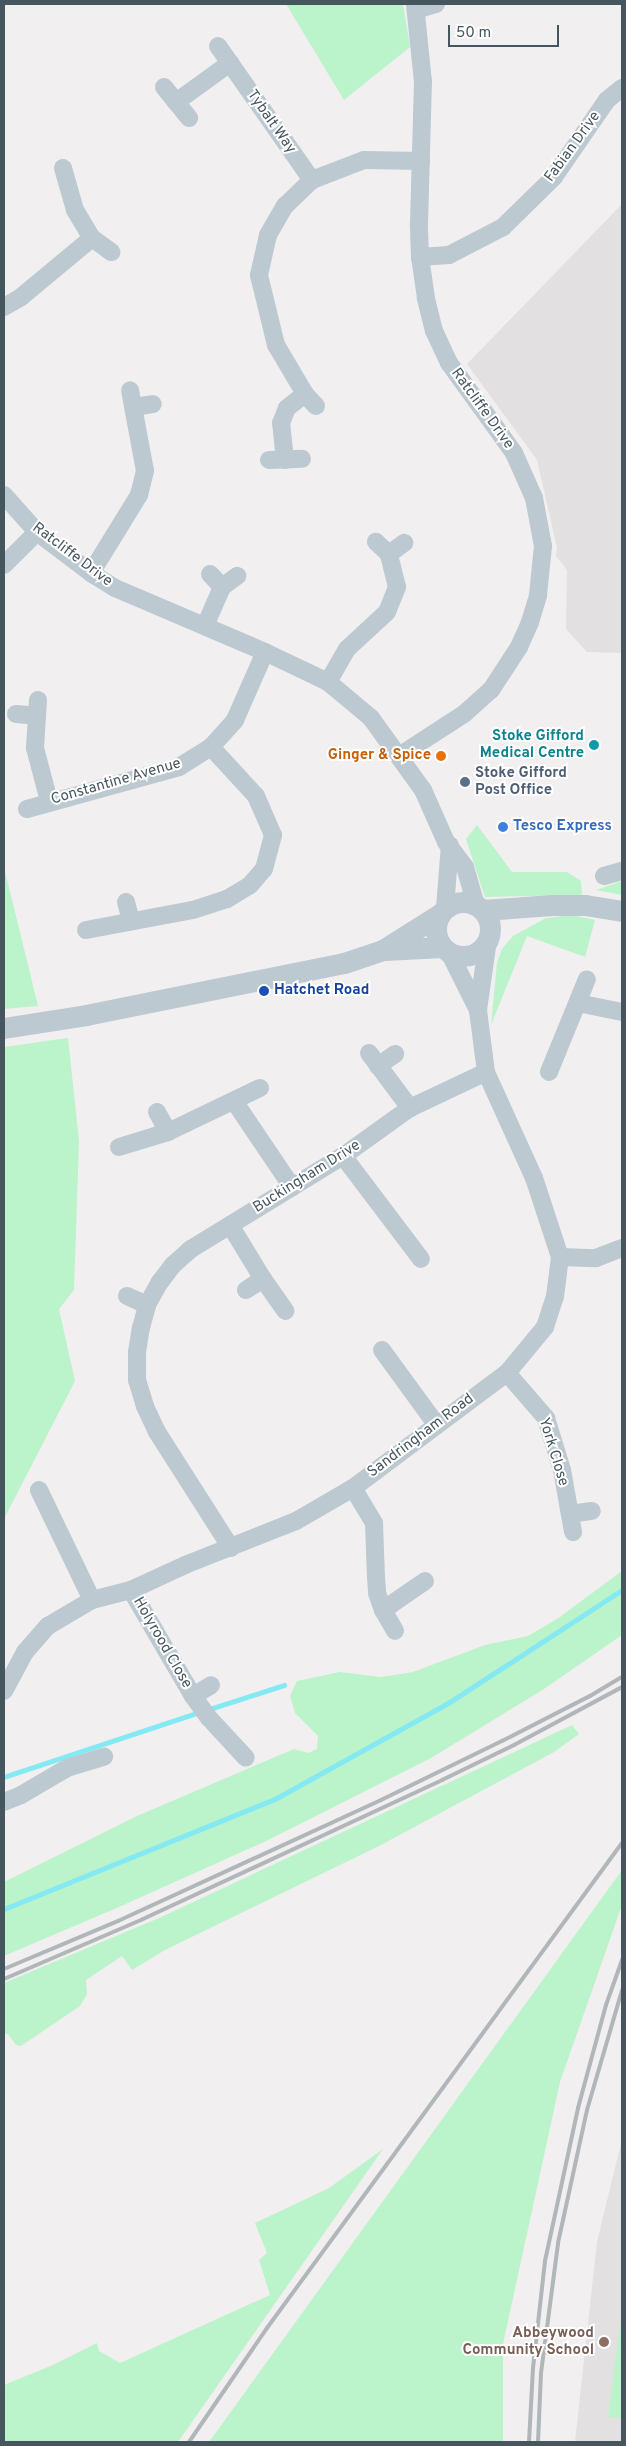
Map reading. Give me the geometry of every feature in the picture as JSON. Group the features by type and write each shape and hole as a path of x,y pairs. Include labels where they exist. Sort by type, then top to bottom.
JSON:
{"street":[{"path":"415,7 436,4"},
{"name":"Ratcliffe Drive","path":"399,756 464,714 491,690 519,647 530,622 538,594 543,546 534,498 514,453 449,363 434,332 420,257 423,82 415,7"},
{"name":"Tybalt Way","path":"218,46 312,180"},
{"path":"176,102 230,63"},
{"path":"164,87 189,118"},
{"name":"Fabian Drive","path":"420,257 449,254 503,227 554,177 607,100 622,88"},
{"path":"285,460 281,423 287,408 311,400 276,345 259,275 268,235 285,206 312,180 364,160 421,161"},
{"path":"63,168 75,210 92,238 111,252"},
{"path":"4,307 21,297 92,238"},
{"path":"91,573 139,495 145,471 132,399 153,404"},
{"name":"Ratcliffe Drive","path":"4,495 37,532 91,573 115,588 265,652 328,682 371,718 423,790 446,842 465,867 479,907"},
{"path":"4,565 37,532"},
{"path":"328,682 347,649 387,612 397,587 395,569 383,548 404,543"},
{"path":"210,574 222,587"},
{"path":"205,626 222,587 237,576"},
{"name":"Constantine Avenue","path":"27,809 49,801 179,767 210,747 235,720 265,652"},
{"path":"16,714 38,708 35,748 49,801"},
{"path":"86,930 193,910 227,899 250,885 264,869 272,836 256,796 210,747"},
{"path":"445,949 435,931 442,911 450,845"},
{"path":"604,876 622,871"},
{"path":"126,902 131,921"},
{"path":"4,1028 86,1015 344,963 383,950 442,911 460,902 479,907 584,905 622,911"},
{"path":"489,935 544,906"},
{"path":"383,950 445,949 456,955 472,955 483,947 489,935 487,916 479,907"},
{"name":"Sandringham Road","path":"4,1690 25,1652 48,1626 92,1600 131,1590 296,1521 353,1488 436,1424 507,1373 545,1327 555,1297 560,1257 534,1178 486,1072 478,1010 489,935"},
{"name":"Sandringham Road","path":"445,949 478,1010"},
{"path":"549,1072 587,978"},
{"path":"578,1003 622,1012"},
{"path":"395,1054 374,1060 410,1108"},
{"name":"Buckingham Drive","path":"231,1548 157,1432 145,1406 137,1380 137,1352 148,1305 160,1282 173,1265 191,1249 343,1156 410,1108 486,1072"},
{"path":"119,1147 168,1132 260,1088"},
{"path":"234,1101 292,1187"},
{"path":"157,1112 168,1132"},
{"path":"343,1156 421,1259"},
{"path":"230,1225 285,1311"},
{"path":"560,1257 596,1258 622,1248"},
{"path":"246,1290 263,1279"},
{"path":"127,1296 148,1305"},
{"path":"382,1350 436,1424"},
{"name":"York Close","path":"507,1373 546,1418 562,1470 573,1532"},
{"path":"353,1488 374,1523 377,1593 383,1610 395,1631"},
{"path":"39,1490 92,1600"},
{"path":"570,1514 592,1511"},
{"path":"383,1610 425,1581"},
{"name":"Holyrood Close","path":"131,1590 193,1696 208,1718 246,1758"},
{"name":"Holyrood Close","path":"193,1696 211,1685"},
{"path":"4,1802 21,1795 67,1768 104,1757"}],"shaded area":[{"path":"622,204 622,653 587,652 566,629 567,570 556,556 557,548 537,460 467,364"},
{"name":"Abbeywood Community School","path":"622,2139 622,2442 575,2442 597,2242"}],"green space":[{"path":"286,4 403,4 410,47 344,100"},
{"path":"477,825 512,872 567,872 581,881 582,895 485,897 466,839"},
{"path":"4,867 38,1006 4,1009"},
{"path":"622,881 622,895 596,890"},
{"path":"572,915 595,920 585,957 527,936 491,1025 497,963 502,949 513,936 546,918"},
{"path":"68,1038 79,1141 74,1290 59,1309 75,1381 4,1519 4,1047"},
{"path":"622,1571 622,1635 544,1689 431,1758 264,1842 4,1956 4,1882 137,1816 294,1749 308,1753 317,1749 318,1736 295,1713 290,1696 297,1681 340,1672 381,1677 413,1672 485,1645 528,1636 557,1619"},
{"path":"572,1725 579,1734 554,1752 379,1846 165,1950 132,1970 122,1956 86,1980 87,1994 80,2006 21,2046 16,2045 8,2034 4,2034 4,1983 159,1918"},
{"path":"622,1870 622,1905 560,2082 503,2344 503,2442 209,2442"},
{"path":"383,2149 178,2442 4,2442 4,2385 53,2365 97,2343 99,2351 120,2363 270,2295 259,2260 267,2253 255,2223 329,2188"},
{"path":"622,2311 622,2418 608,2417"}],"waterway":[{"path":"4,1909 275,1799 450,1702 622,1590"},
{"path":"207,1710 284,1685"},
{"path":"4,1777 199,1712"}],"railway":[{"path":"4,1969 118,1921 381,1800 502,1741 590,1696 622,1677"},
{"path":"4,1979 143,1919 442,1780 514,1745 622,1687"},
{"path":"189,2442 267,2328 622,1843"},
{"path":"529,2442 533,2368 545,2261 578,2108 606,2005 622,1960"},
{"path":"538,2442 541,2373 558,2243 587,2110 622,1990"}],"place":[{"name":"Stoke Gifford Medical Centre","path":"594,745"},
{"name":"Ginger & Spice","path":"441,756"},
{"name":"Stoke Gifford Post Office","path":"465,782"},
{"name":"Tesco Express","path":"503,827"},
{"name":"Hatchet Road","path":"264,991"},
{"name":"Abbeywood Community School","path":"604,2342"}]}
